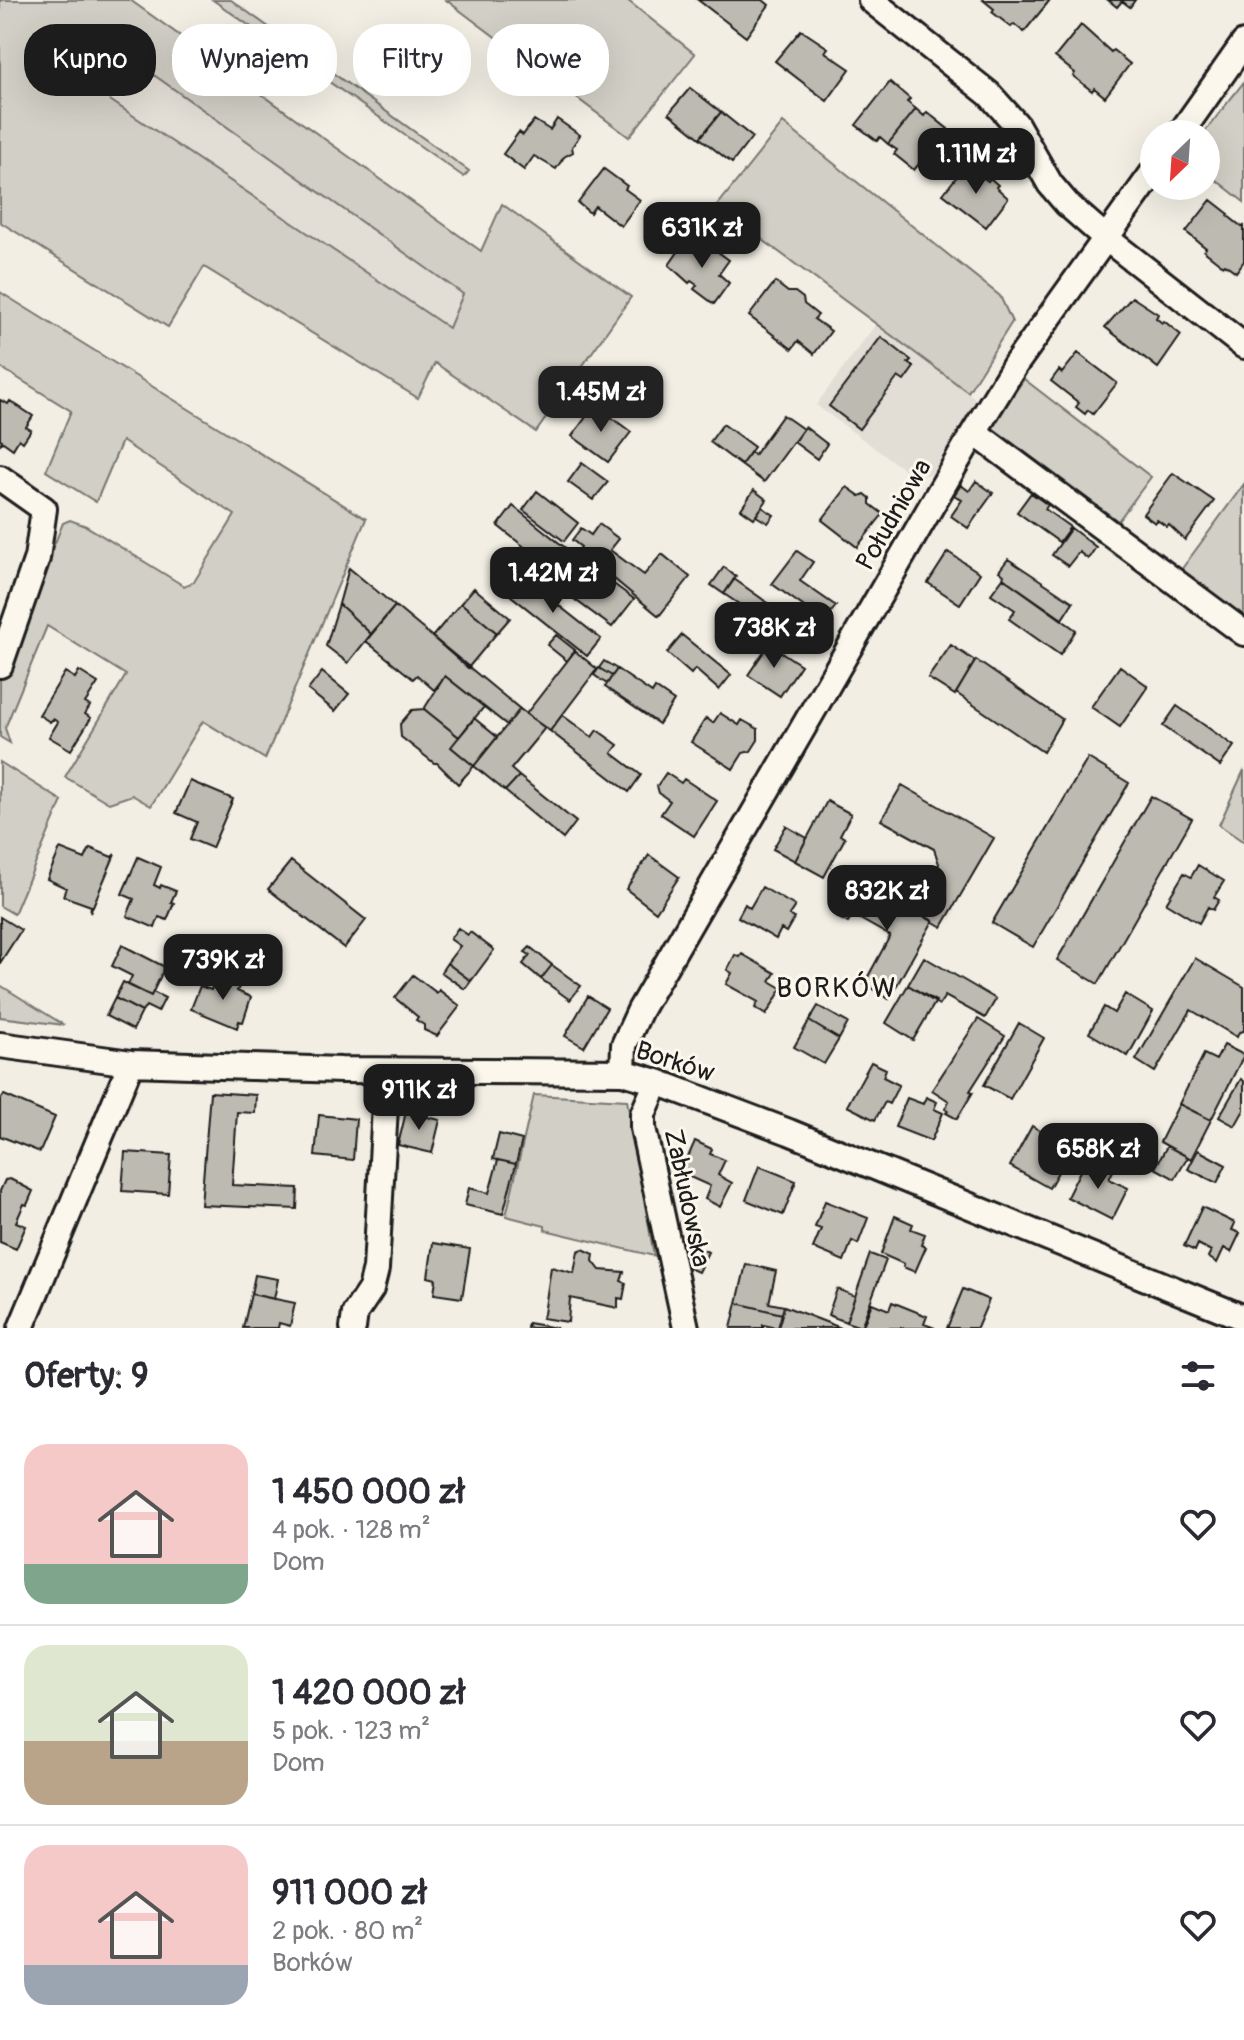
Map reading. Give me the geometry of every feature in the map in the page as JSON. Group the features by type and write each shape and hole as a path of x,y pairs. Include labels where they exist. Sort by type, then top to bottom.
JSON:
{"street":[{"path":"871,0 1005,110 1050,184 1067,204 1244,346"},
{"path":"1190,120 1244,43"},
{"name":"Południowa","path":"623,1072 624,1045 640,1010 974,432 1015,365 1140,191"},
{"path":"974,432 1244,633"},
{"path":"0,478 44,509 37,558 0,665"},
{"name":"Borków","path":"0,1045 131,1063 387,1071 623,1072 789,1132 1244,1318"},
{"path":"21,1328 131,1063"},
{"path":"353,1328 355,1313 371,1289 376,1269 387,1071"},
{"name":"Zabłudowska","path":"657,1082 643,1114 643,1128 686,1328"}],"shaded area":[{"path":"0,0 130,0 172,30 172,88 156,77 156,24 24,24 24,96 104,96 449,328 463,294 184,96 264,96 481,251 502,204 631,297 536,432 435,363 418,398 204,267 168,327 0,222"},
{"path":"213,0 231,0 264,24 247,24"},
{"path":"446,0 627,0 695,54 629,137 574,96 609,96 609,24 487,24 487,31"},
{"path":"337,76 353,88 353,96 365,96 469,171 464,177 337,87"},
{"path":"156,77 172,88 172,96 183,96 464,294 449,328 103,96 156,96"},
{"path":"1244,82 1244,202 1220,183 1220,120 1214,120"},
{"path":"783,123 1000,296 1012,322 968,392 717,206"},
{"path":"0,292 366,519 265,759 203,721 151,806 132,795 109,803 65,777 126,675 47,626 5,728 10,743 0,737 0,680 63,523 70,520 86,526 184,586 194,582 235,515 122,441 96,502 46,471 71,411 0,367"},
{"path":"876,324 979,401 937,474 913,476 816,405"},
{"path":"1024,379 1151,477 1118,521 991,427"},
{"path":"1244,484 1244,616 1181,570"},
{"path":"0,762 62,801 14,914 0,906"},
{"path":"1244,770 1244,842 1219,825"},
{"path":"0,985 64,1025 0,1017"},
{"path":"534,1095 627,1100 654,1256 545,1230 545,1226 506,1216"}],"building":[{"path":"698,0 763,0 769,5 746,37"},
{"path":"983,0 1050,0 1024,32 1014,24 1011,27"},
{"path":"1108,0 1135,0 1130,7 1122,1 1117,7"},
{"path":"1081,25 1111,52 1113,50 1130,64 1105,97 1073,76 1075,73 1055,57"},
{"path":"801,30 828,48 825,52 850,69 827,101 775,61"},
{"path":"890,82 910,99 907,102 916,109 888,144 880,137 877,141 856,125"},
{"path":"690,88 721,112 700,138 669,113"},
{"path":"916,109 924,116 927,112 948,129 914,170 894,154 897,150 888,144"},
{"path":"721,112 752,137 732,163 700,138"},
{"path":"557,119 580,135 572,147 573,152 564,157 556,169 534,156 524,170 503,154 519,132 523,135 534,120 550,130"},
{"path":"966,165 988,181 990,178 1008,198 986,227 943,194"},
{"path":"604,169 640,200 621,226 595,206 590,213 578,203"},
{"path":"1211,200 1244,226 1244,261 1236,272 1225,264 1223,266 1186,232"},
{"path":"685,242 700,252 706,243 729,260 719,274 729,283 714,304 694,289 697,285 691,281 689,283 669,265"},
{"path":"775,282 803,298 804,304 818,315 814,319 831,331 814,354 798,341 792,349 749,316"},
{"path":"1132,297 1158,314 1156,318 1181,335 1158,368 1105,327"},
{"path":"881,337 911,360 908,363 914,367 904,381 898,377 859,429 829,406"},
{"path":"1078,353 1117,383 1093,414 1088,410 1085,414 1076,407 1079,403 1051,381"},
{"path":"0,400 8,404 10,401 33,416 26,427 31,430 23,442 19,439 13,449 3,442 0,444"},
{"path":"595,405 631,432 608,462 572,436"},
{"path":"783,415 803,429 764,482 741,465 751,452 754,455"},
{"path":"723,424 754,447 741,465 710,442"},
{"path":"805,427 827,444 817,459 794,442"},
{"path":"582,463 608,482 593,500 568,482"},
{"path":"1173,473 1214,501 1185,540 1169,525 1167,527 1157,520 1155,523 1143,514"},
{"path":"976,481 993,493 968,528 951,516 962,500 954,495 961,485 969,491"},
{"path":"847,487 860,496 865,494 870,498 870,504 883,514 857,547 822,520"},
{"path":"754,490 767,500 754,518 741,509"},
{"path":"537,491 578,523 564,541 523,510"},
{"path":"1031,493 1048,505 1045,509 1070,527 1059,542 1017,512"},
{"path":"513,506 573,554 561,569 556,564 552,569 498,526"},
{"path":"762,507 774,515 768,523 756,516"},
{"path":"599,524 619,539 610,550 644,575 662,554 690,577 659,616 579,550 581,547 572,540 581,528 591,535"},
{"path":"1071,528 1096,547 1088,559 1079,552 1068,566 1052,555"},
{"path":"797,551 813,562 800,581 836,606 824,621 772,584"},
{"path":"948,552 980,573 960,604 928,583"},
{"path":"573,554 634,599 612,627 551,582"},
{"path":"1008,559 1073,602 1062,619 1003,578 999,571"},
{"path":"724,567 736,577 724,594 711,585"},
{"path":"349,568 395,606 371,634 339,604"},
{"path":"519,574 601,639 587,656 505,591"},
{"path":"1003,578 1076,630 1060,655 1009,619 1015,610 991,594"},
{"path":"734,579 768,603 758,617 724,594"},
{"path":"474,588 510,618 497,633 461,603"},
{"path":"461,603 497,633 468,668 432,637"},
{"path":"339,604 371,634 348,663 326,646"},
{"path":"395,606 520,709 507,725 445,676 434,690 417,675 413,679 366,641"},
{"path":"556,635 575,650 567,661 547,645"},
{"path":"682,635 731,675 719,690 695,669 691,674 667,653"},
{"path":"769,644 801,665 780,696 748,675"},
{"path":"951,645 975,661 955,695 928,678"},
{"path":"575,651 597,669 550,731 526,714"},
{"path":"976,660 1062,719 1043,752 956,693"},
{"path":"604,661 617,669 612,676 599,668"},
{"path":"1120,666 1148,686 1120,727 1091,707"},
{"path":"599,668 612,676 607,684 594,675"},
{"path":"617,669 652,693 655,688 674,701 659,724 605,687"},
{"path":"79,671 98,683 85,703 90,706 85,714 91,718 71,750 49,737 58,722 53,719 50,722 39,715 65,672 75,678"},
{"path":"322,672 349,694 335,711 308,690"},
{"path":"445,676 484,707 459,737 424,709"},
{"path":"1177,706 1234,746 1220,766 1163,726"},
{"path":"424,709 459,737 451,747 474,766 458,784 437,763 401,737 400,724 412,710"},
{"path":"520,709 545,728 511,769 519,776 505,791 474,766"},
{"path":"720,713 739,725 742,720 758,729 758,740 751,751 743,753 733,769 691,742 706,718 713,723"},
{"path":"562,715 592,737 597,730 618,745 612,753 641,775 629,792 550,731"},
{"path":"474,718 497,737 474,766 451,747"},
{"path":"1088,758 1129,783 1033,947 992,923"},
{"path":"666,773 681,783 684,779 717,801 694,836 661,814 670,801 659,793 657,786"},
{"path":"519,776 576,822 563,839 505,791"},
{"path":"190,781 233,799 212,848 190,839 197,822 176,813"},
{"path":"902,785 994,838 942,927 913,910 939,864 934,849 881,820"},
{"path":"1151,796 1192,819 1098,984 1057,960"},
{"path":"827,801 851,814 840,835 845,838 824,877 795,861"},
{"path":"786,826 807,838 795,861 773,849"},
{"path":"90,848 112,857 115,854 90,913 91,906 63,896 66,888 47,879 60,849 85,859"},
{"path":"649,855 679,877 656,912 626,889"},
{"path":"138,857 161,867 154,885 176,891 167,920 159,917 155,928 127,916 134,899 122,894"},
{"path":"291,861 366,920 344,948 268,889"},
{"path":"1198,865 1224,881 1214,897 1219,900 1213,910 1208,907 1199,923 1166,903 1184,873 1191,877"},
{"path":"859,879 933,921 889,999 864,984 890,936 853,915 848,923 837,917"},
{"path":"762,887 795,906 789,915 794,918 786,932 781,929 776,939 738,917 745,904 750,908"},
{"path":"0,917 21,930 0,963"},
{"path":"458,928 468,935 470,932 494,950 471,981 447,963 460,946 450,939"},
{"path":"122,945 165,967 151,996 128,985 132,976 112,966"},
{"path":"530,947 552,965 541,979 523,964 530,955 525,952"},
{"path":"742,954 775,973 770,981 782,988 766,1015 755,1008 758,1002 726,984 732,973 727,970 735,955 740,957"},
{"path":"924,957 996,999 985,1018 945,996 939,1005 908,985"},
{"path":"1195,958 1244,987 1244,1031 1239,1032 1237,1037 1191,1010 1155,1072 1136,1060"},
{"path":"447,963 471,981 465,989 441,972"},
{"path":"552,965 581,986 570,1000 541,979"},
{"path":"413,975 460,1006 437,1036 424,1030 424,1025 416,1020 418,1017 395,998"},
{"path":"217,976 240,985 237,991 251,997 243,1022 239,1021 237,1028 191,1009 200,986 211,990"},
{"path":"123,982 151,996 153,992 165,998 158,1012 146,1006 142,1012 115,998"},
{"path":"908,985 936,1001 913,1040 886,1023"},
{"path":"1125,994 1153,1011 1128,1056 1089,1033 1104,1007 1114,1013"},
{"path":"588,996 607,1008 584,1047 565,1036"},
{"path":"115,998 142,1012 133,1030 106,1016"},
{"path":"818,1006 848,1023 839,1039 809,1021"},
{"path":"978,1019 1005,1036 970,1091 973,1092 957,1119 946,1113 949,1101 932,1090"},
{"path":"809,1021 839,1039 824,1064 794,1047"},
{"path":"1019,1023 1044,1038 1010,1099 984,1085"},
{"path":"1224,1045 1244,1055 1211,1120 1179,1104 1204,1054 1216,1060"},
{"path":"871,1062 886,1069 883,1077 899,1085 889,1104 885,1102 875,1120 847,1106"},
{"path":"1241,1079 1244,1081 1244,1110 1235,1126 1219,1117"},
{"path":"210,1092 256,1095 255,1113 237,1112 232,1185 298,1188 297,1209 201,1205"},
{"path":"4,1095 55,1117 40,1152 0,1136 0,1100"},
{"path":"926,1097 937,1102 934,1109 943,1113 931,1141 895,1127 907,1098 923,1104"},
{"path":"1179,1104 1211,1120 1191,1159 1160,1142"},
{"path":"406,1112 440,1120 432,1153 398,1145"},
{"path":"319,1115 356,1119 353,1160 315,1156"},
{"path":"1032,1126 1071,1149 1049,1188 1010,1166"},
{"path":"499,1134 522,1140 516,1164 493,1159"},
{"path":"695,1141 712,1149 710,1154 725,1160 718,1175 732,1183 720,1207 705,1199 710,1186 681,1173"},
{"path":"1167,1146 1188,1157 1175,1179 1155,1168"},
{"path":"1198,1150 1226,1165 1217,1183 1188,1169"},
{"path":"125,1152 171,1155 168,1194 122,1191"},
{"path":"498,1160 516,1164 503,1214 465,1205 469,1188 489,1193"},
{"path":"1100,1162 1114,1169 1109,1179 1128,1188 1112,1220 1067,1197 1083,1165 1095,1171"},
{"path":"759,1166 796,1181 783,1215 746,1200"},
{"path":"10,1179 33,1191 16,1222 26,1226 16,1249 0,1242 0,1191 5,1180"},
{"path":"825,1201 868,1218 858,1244 852,1241 844,1261 813,1248 821,1229 815,1227"},
{"path":"1202,1207 1235,1223 1232,1230 1240,1233 1231,1252 1224,1248 1217,1263 1208,1257 1211,1251 1198,1244 1195,1251 1184,1246"},
{"path":"895,1216 913,1224 911,1229 925,1234 921,1245 926,1247 915,1272 881,1254"},
{"path":"433,1243 470,1249 462,1298 434,1294 436,1279 428,1277"},
{"path":"693,1245 708,1252 698,1272 684,1266"},
{"path":"583,1249 594,1254 593,1261 600,1270 624,1272 621,1281 626,1283 623,1299 618,1298 618,1308 570,1298 568,1322 542,1318 551,1267 574,1273 578,1251"},
{"path":"870,1254 886,1260 861,1327 846,1322"},
{"path":"746,1264 776,1271 769,1303 784,1306 782,1314 737,1303"},
{"path":"255,1275 278,1279 274,1299 251,1294"},
{"path":"837,1289 855,1296 846,1322 828,1315"},
{"path":"963,1289 989,1300 977,1328 947,1328"},
{"path":"251,1294 295,1303 290,1326 279,1323 278,1328 243,1328"},
{"path":"892,1302 927,1316 924,1324 935,1328 863,1326 872,1303 889,1310"},
{"path":"737,1303 782,1314 778,1328 763,1325 763,1328 731,1328"},
{"path":"784,1306 841,1328 778,1328"},
{"path":"528,1323 557,1328 527,1328"}],"district":[{"name":"BORKÓW","path":"837,988"}]}
